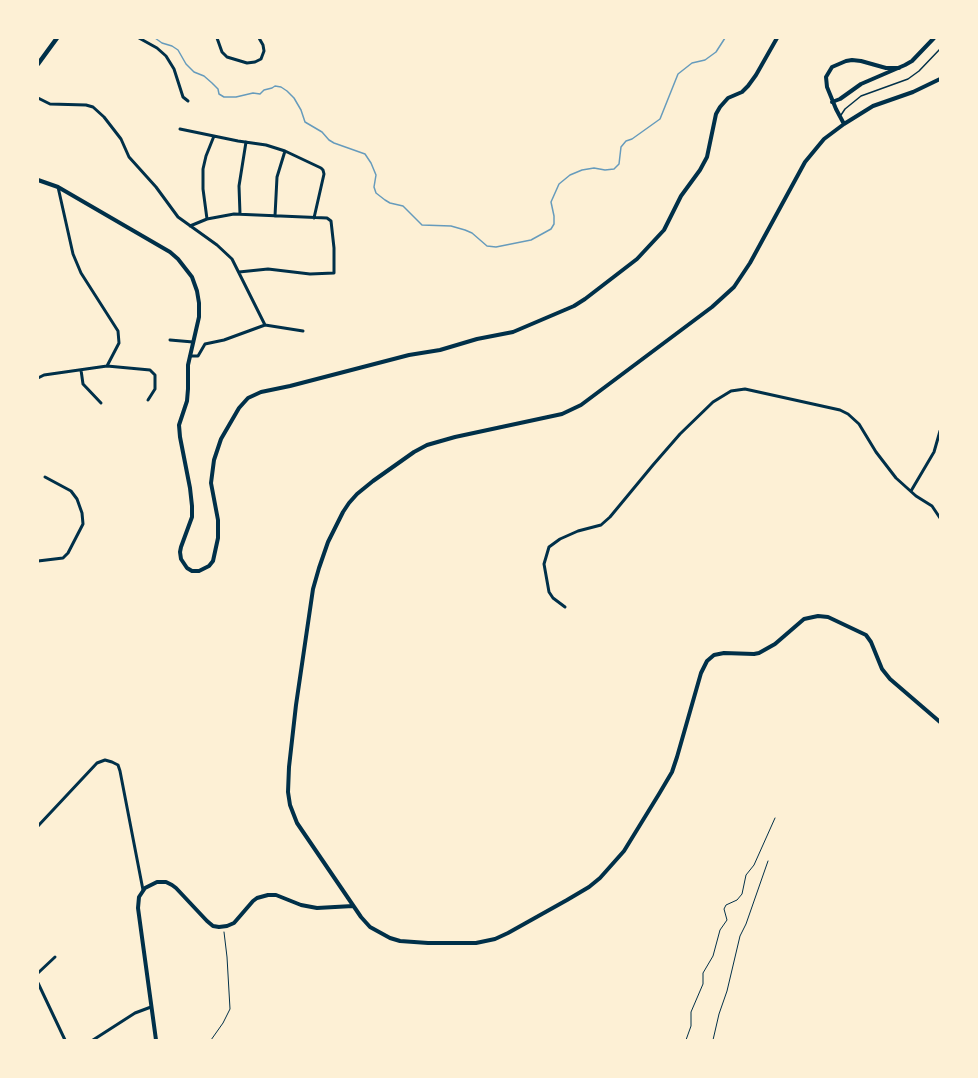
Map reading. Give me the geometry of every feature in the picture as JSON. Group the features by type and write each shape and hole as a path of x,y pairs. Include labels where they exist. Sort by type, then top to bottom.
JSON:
{"main road":[{"path":"38,64 57,38"}],"street":[{"path":"141,38 157,48 166,56 174,70 183,97 188,101"},
{"path":"217,38 222,52 227,57 247,63 255,62 261,59 264,51 263,45 259,38"},
{"path":"38,180 58,187 170,252 186,268 192,277 197,291 199,317 188,365 187,401 179,430 190,488 192,517 180,552 181,559 187,568 192,571 198,571 210,566 213,561 218,538 218,520 211,483 214,460 221,439 239,408 248,398 260,392 290,386 410,355 440,350 477,339 513,332 574,306 585,299 637,259 664,230 681,196 700,170 707,157 716,114 720,107 728,98 742,92 748,86 777,38"},
{"path":"832,102 840,99 862,84 912,61 934,38"},
{"path":"844,124 832,102 827,87 826,77 829,70 836,64 852,60 886,68 899,68"},
{"path":"940,79 913,92 873,106 824,138 812,152 796,178 744,274 723,298 581,405 562,414 455,437 427,445 365,488 349,503 336,526 322,558 313,589 295,713 289,766 288,792 290,805 297,823 353,906 370,927 390,938 400,941 416,943 476,943 495,939 508,933 589,887 608,870 624,850 672,772 701,673 707,661 714,655 724,652 759,653 775,644 804,619 818,616 828,617 866,635 871,642 882,669 890,680 940,722"},
{"path":"38,98 50,104 78,104 93,107 104,117 121,138 129,157 156,187 178,218 217,245 232,259 265,325"},
{"path":"180,129 266,145 286,151 324,170 314,218"},
{"path":"207,219 203,190 203,169 206,156 214,136"},
{"path":"240,214 239,186 246,142"},
{"path":"275,216 277,177 286,151"},
{"path":"58,187 73,254 81,273 118,331 119,343 107,366"},
{"path":"190,226 207,219 240,214 327,218 331,221 334,248 334,273 310,274 268,268 239,272"},
{"path":"190,356 198,356 205,344 224,340 265,325 303,331"},
{"path":"170,340 193,342"},
{"path":"38,378 44,375 107,366 150,370 155,375 155,389 148,400"},
{"path":"81,370 83,384 101,403"},
{"path":"565,607 553,598 549,592 544,564 549,547 560,539 578,531 601,525 610,517 652,465 680,434 713,402 731,391 745,388 840,410 848,414 859,424 876,452 896,478 932,506 940,518"},
{"path":"911,491 934,452 940,431"},
{"path":"38,561 63,558 68,553 83,524 82,513 77,499 70,491 45,477"},
{"path":"38,826 97,763 105,760 112,762 118,766 120,771 143,890"},
{"path":"156,1040 138,908 139,897 143,890 151,884 157,882 169,883 176,888 207,922 213,926 224,927 230,925 237,920 253,901 257,898 268,895 276,895 317,908 353,906"},
{"path":"38,973 55,957"},
{"path":"38,984 65,1040"},
{"path":"93,1040 135,1013 151,1007"}],"lane":[{"path":"840,117 845,109 861,96 908,79 940,49"}],"path":[{"path":"686,1040 691,1026 691,1012 703,984 703,973 713,956 720,930 727,920 724,909 726,905 737,900 742,894 746,875 754,865 775,818"},
{"path":"713,1040 719,1014 727,991 740,936 746,924 768,861"},
{"path":"211,1040 230,1009 224,927"}],"waterway":[{"path":"155,38 178,50 186,64 194,72 204,76 218,89 219,94 224,97 236,97 253,93 260,94 264,90 275,86 281,87 294,98 301,110 305,122 322,132 334,143 365,154 376,175 374,187 376,193 385,200 390,203 403,206 422,225 451,226 465,230 472,233 487,246 496,247 531,240 551,229 554,224 551,202 559,184 570,175 582,170 594,168 605,170 614,169 619,164 621,147 626,141 632,139 660,119 678,74 692,63 705,60 716,52 725,38"}]}
